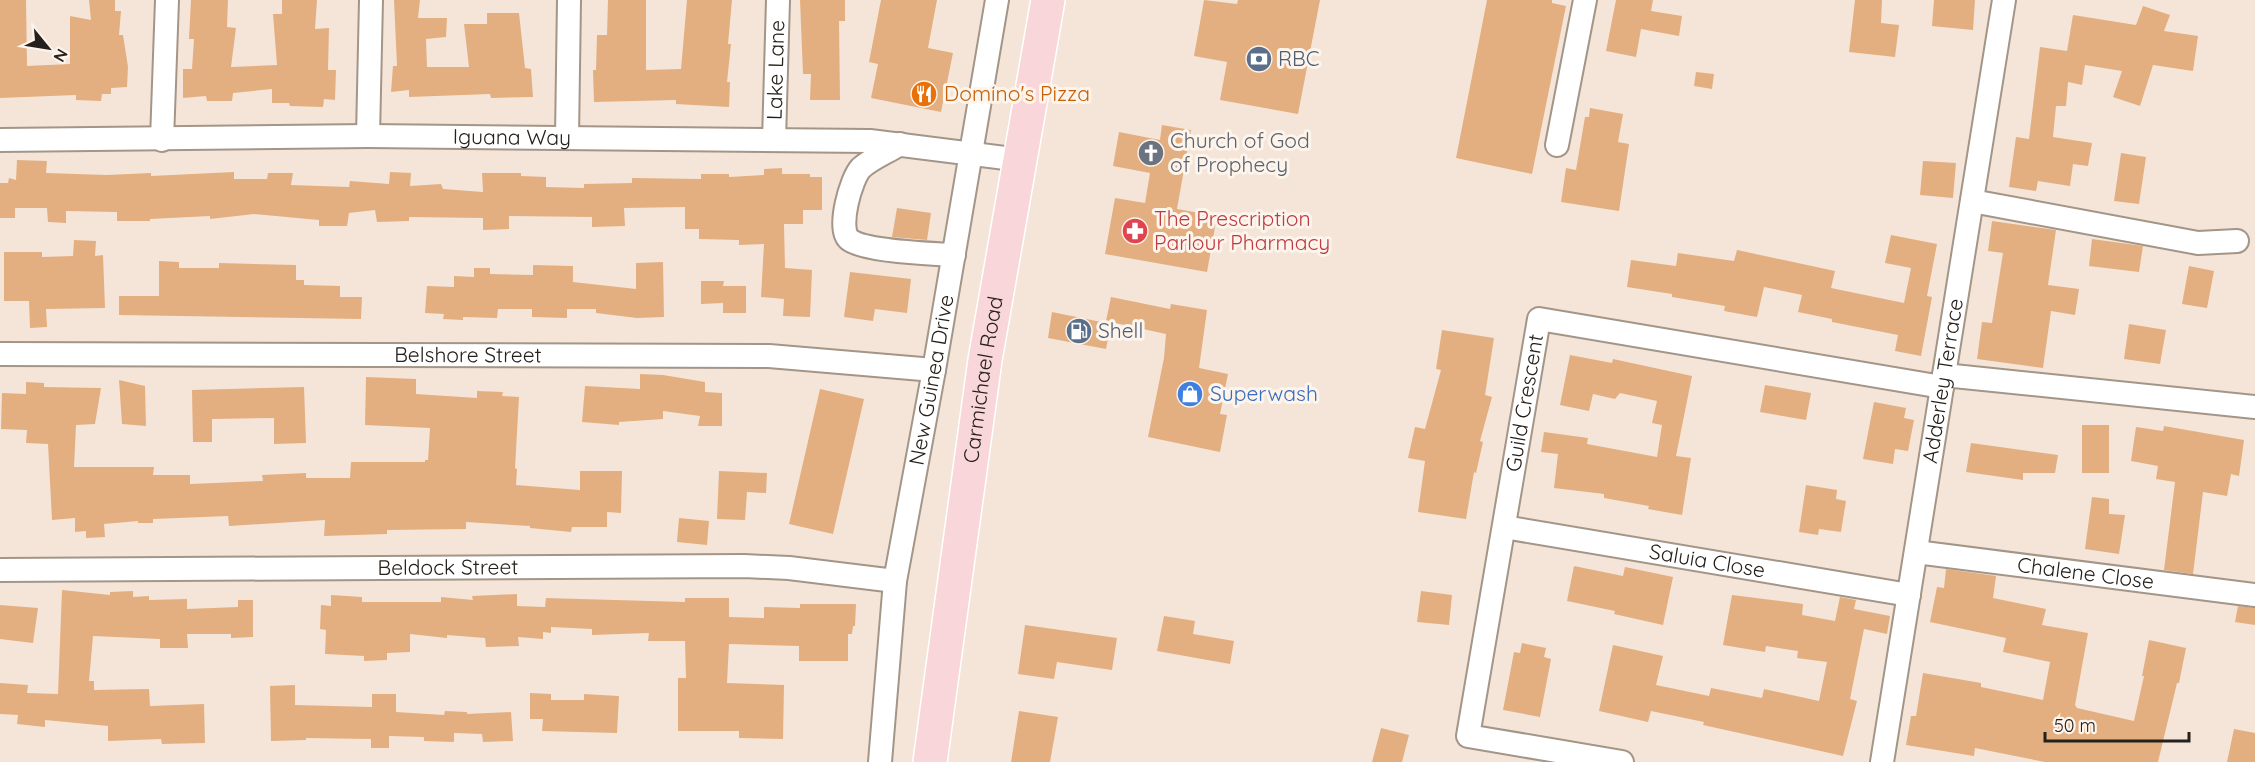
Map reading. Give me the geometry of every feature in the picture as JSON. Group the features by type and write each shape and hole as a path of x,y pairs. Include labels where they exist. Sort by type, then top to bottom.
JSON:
{"main road":[{"name":"Carmichael Road","path":"930,762 986,360 1048,0"}],"street":[{"path":"162,140 167,0"},
{"path":"368,136 371,0"},
{"path":"567,138 569,0"},
{"name":"Lake Lane","path":"774,140 778,0"},
{"name":"New Guinea Drive","path":"880,762 895,581 934,370 997,0"},
{"path":"1557,145 1585,0"},
{"name":"Adderley Terrace","path":"1882,762 2004,0"},
{"name":"Iguana Way","path":"0,140 368,136 870,141 972,152 1021,160"},
{"path":"900,144 861,168 855,176 843,221 844,234 851,241 870,246 914,253 954,255"},
{"path":"1972,201 2198,243 2236,241"},
{"name":"Guild Crescent","path":"1622,762 1468,736 1539,319 1943,381"},
{"name":"Belshore Street","path":"0,354 770,356 934,370"},
{"path":"1943,381 2255,407"},
{"name":"Saluia Close","path":"1504,527 1909,595"},
{"name":"Chalene Close","path":"1916,552 2255,595"},
{"name":"Beldock Street","path":"0,570 744,566 789,568 895,581"}],"building":[{"path":"0,0 26,0 27,66 70,64 70,16 91,20 89,0 115,0 115,11 121,11 119,35 123,35 128,67 127,87 111,88 111,94 102,94 101,101 76,100 76,95 0,98"},
{"path":"191,0 228,0 227,27 236,28 231,67 277,65 273,14 282,14 282,0 317,0 315,29 329,28 328,70 336,70 335,100 324,99 323,107 272,103 272,89 233,93 232,101 207,101 206,96 183,98 183,69 192,69 194,39 189,39"},
{"path":"394,0 420,0 418,18 447,18 446,37 426,39 427,67 469,67 464,24 487,24 487,13 519,13 525,68 531,69 533,97 491,98 490,94 409,97 409,90 391,92 393,66 397,66"},
{"path":"608,0 646,0 646,70 681,69 687,0 732,0 728,44 731,44 727,82 730,82 729,107 676,104 676,100 594,102 593,70 596,70 597,35 607,35"},
{"path":"800,0 845,0 845,21 839,21 840,100 810,100 811,74 803,74"},
{"path":"881,0 937,0 928,48 953,53 941,112 871,98 878,64 869,62"},
{"name":"RBC","path":"1204,0 1237,4 1238,0 1320,0 1298,114 1220,100 1227,62 1194,56"},
{"path":"1487,0 1552,0 1552,3 1566,6 1532,174 1456,158"},
{"path":"1616,0 1653,0 1651,11 1682,16 1679,36 1641,29 1636,57 1606,51"},
{"path":"1855,0 1882,0 1881,23 1899,25 1895,57 1849,52"},
{"path":"1934,0 1975,0 1973,30 1932,26"},
{"path":"2143,6 2170,15 2164,31 2198,36 2193,71 2153,65 2140,106 2113,97 2122,71 2085,65 2082,85 2068,82 2066,106 2056,106 2053,137 2092,143 2088,166 2073,164 2070,186 2038,181 2036,191 2009,187 2016,137 2029,139 2040,47 2067,51 2073,15 2136,25"},
{"path":"1696,72 1714,74 1712,89 1694,86"},
{"path":"1590,108 1623,114 1618,142 1629,144 1619,211 1561,202 1566,168 1576,170 1585,117 1589,117"},
{"path":"1162,125 1191,130 1177,209 1217,216 1207,272 1105,254 1115,198 1145,203 1150,173 1113,166 1119,132 1160,140"},
{"path":"2121,153 2146,157 2139,204 2114,201"},
{"path":"17,160 47,161 46,173 107,175 151,173 151,176 234,172 234,179 267,179 268,173 293,173 291,185 349,187 350,181 389,184 390,172 411,173 410,186 441,184 443,189 483,192 482,173 521,173 521,176 546,177 546,187 584,188 584,184 632,183 632,178 701,179 701,174 729,174 729,177 764,175 764,169 782,168 782,174 810,174 810,177 822,177 822,210 803,210 803,224 784,224 785,268 812,270 810,317 783,316 784,299 761,297 764,244 739,245 739,240 699,239 699,229 685,229 685,207 624,208 625,226 592,227 592,217 509,216 509,229 483,230 483,218 409,217 409,221 377,222 375,210 349,213 347,226 319,226 319,220 254,214 210,219 210,216 117,221 117,212 66,211 66,223 48,222 47,208 15,208 15,218 0,218 0,183 8,183 9,178 16,180"},
{"path":"1923,161 1956,163 1953,198 1920,195"},
{"path":"897,208 931,213 927,240 892,237"},
{"path":"1992,221 2056,230 2048,285 2079,289 2075,315 2051,311 2043,368 1977,359 1982,322 1992,323 2003,253 1988,251"},
{"path":"1891,235 1937,244 1927,296 1932,297 1921,356 1895,351 1898,335 1832,322 1832,319 1798,312 1802,295 1764,287 1757,317 1724,311 1725,306 1627,287 1631,260 1676,266 1678,253 1734,261 1737,250 1835,271 1831,288 1904,303 1911,268 1885,263"},
{"path":"2092,239 2143,246 2139,272 2089,266"},
{"path":"74,240 96,241 95,256 103,255 105,308 46,309 47,327 30,328 29,301 4,301 4,252 42,252 42,257 73,256"},
{"path":"159,261 179,262 179,268 219,268 219,263 296,265 296,280 304,280 304,285 340,286 340,297 362,297 361,319 119,315 119,296 159,296"},
{"path":"663,262 664,317 637,318 596,313 596,309 567,309 567,318 532,317 532,309 498,309 497,318 463,317 463,320 443,319 444,314 425,313 427,286 454,287 454,276 474,277 474,268 490,268 490,274 533,275 533,265 573,266 573,282 636,289 636,263"},
{"path":"2189,266 2214,271 2207,308 2182,304"},
{"path":"850,272 911,279 907,313 875,309 873,321 844,317"},
{"path":"701,281 724,281 723,286 746,286 746,313 723,313 723,303 701,304"},
{"path":"1111,297 1170,309 1171,304 1207,310 1199,368 1228,374 1220,414 1227,415 1220,452 1148,437 1164,358 1166,334 1106,321"},
{"name":"Shell","path":"1052,312 1111,324 1106,349 1048,338"},
{"path":"2129,324 2166,330 2160,364 2124,359"},
{"path":"1442,330 1494,338 1485,395 1492,397 1480,441 1483,442 1476,473 1474,472 1466,519 1418,512 1425,461 1408,458 1415,427 1425,429 1441,370 1436,369"},
{"path":"1570,355 1612,363 1613,359 1692,376 1676,456 1691,458 1682,515 1604,498 1604,494 1554,488 1558,454 1541,452 1544,432 1588,438 1587,444 1657,457 1662,425 1652,423 1657,401 1620,393 1615,399 1593,394 1589,411 1560,405"},
{"path":"640,374 663,375 705,382 705,392 722,393 722,426 698,426 700,416 663,411 663,419 619,422 619,425 582,422 585,386 640,389"},
{"path":"366,377 416,379 416,394 477,398 477,391 503,392 502,396 519,397 516,485 580,490 580,471 622,471 621,513 607,512 607,527 572,527 571,532 530,528 530,526 466,522 466,529 387,530 387,534 324,536 325,520 229,526 228,516 153,519 153,523 138,523 138,521 104,524 105,537 86,538 86,531 75,532 75,518 52,520 48,444 26,443 27,430 1,429 2,393 26,394 26,382 44,383 44,387 101,388 95,424 76,425 74,467 154,467 153,475 190,475 190,484 263,481 262,475 306,473 306,478 350,478 351,462 425,462 428,460 430,428 365,425"},
{"path":"119,380 145,386 146,426 122,424"},
{"path":"1765,385 1811,393 1806,420 1760,412"},
{"path":"304,387 306,443 274,444 274,418 212,419 212,442 193,442 192,390"},
{"path":"820,389 864,399 833,534 789,524"},
{"path":"1874,402 1906,408 1904,418 1914,420 1908,451 1895,449 1893,464 1863,459"},
{"path":"2082,425 2109,425 2109,473 2082,473"},
{"path":"2164,426 2244,440 2239,476 2231,474 2227,496 2203,492 2193,574 2164,570 2175,482 2156,479 2158,466 2131,461 2136,427 2163,431"},
{"path":"1971,443 2058,455 2055,473 2023,473 2023,480 1966,472"},
{"path":"719,471 767,473 766,493 747,492 745,520 717,519"},
{"path":"1806,485 1837,490 1836,499 1846,501 1841,532 1819,529 1818,535 1799,532"},
{"path":"2092,497 2109,499 2109,514 2125,515 2119,554 2085,549"},
{"path":"679,518 709,521 707,545 677,542"},
{"path":"1574,566 1623,576 1625,567 1673,577 1663,625 1614,614 1615,611 1567,601"},
{"path":"1946,569 1996,576 1993,598 2046,609 2042,625 2088,633 2075,705 2077,708 2134,721 2149,640 2186,648 2158,762 2045,762 1975,748 1974,756 1906,745 1911,716 1916,716 1923,673 1981,683 1981,687 2043,700 2050,662 2003,652 2006,638 1930,622 1937,587 1944,588"},
{"path":"62,590 110,595 110,592 133,591 133,597 149,596 149,600 187,599 187,609 238,607 238,600 253,600 253,637 231,638 231,634 187,634 188,648 160,648 160,639 93,636 89,681 94,681 94,690 149,689 150,706 204,704 205,743 162,744 161,739 108,741 108,726 45,720 45,727 17,724 18,715 0,714 0,683 28,685 27,693 58,694"},
{"path":"1421,591 1452,595 1449,625 1417,622"},
{"path":"517,594 517,606 545,607 546,598 685,602 685,598 729,598 729,617 764,618 764,607 800,608 800,604 856,604 855,626 853,626 852,634 848,634 848,661 799,661 799,646 729,644 727,683 784,685 783,739 739,738 739,731 678,731 678,678 686,678 685,641 648,641 649,633 592,635 592,629 551,627 551,633 543,632 543,639 518,637 519,646 486,647 485,638 447,635 447,638 410,634 410,652 387,653 387,660 364,661 364,656 325,654 326,630 320,629 321,605 331,606 331,595 362,597 362,602 441,602 441,597 473,600 472,596"},
{"path":"1732,595 1803,604 1802,615 1835,621 1840,597 1856,600 1854,609 1890,616 1887,634 1864,629 1850,699 1857,701 1843,756 1651,711 1648,722 1599,711 1613,645 1663,656 1656,685 1709,696 1711,688 1762,698 1764,689 1819,701 1827,662 1797,658 1798,651 1766,646 1765,652 1723,645"},
{"path":"0,605 38,608 33,643 0,639"},
{"path":"2238,606 2255,608 2255,625 2235,622"},
{"path":"1164,616 1195,621 1193,634 1234,641 1230,664 1157,651"},
{"path":"1025,625 1117,638 1112,670 1057,662 1054,679 1018,674"},
{"path":"1522,643 1546,648 1544,657 1551,659 1540,717 1503,710 1514,652 1520,653"},
{"path":"295,685 295,705 372,707 372,694 396,694 396,712 444,715 445,711 467,712 467,714 511,712 513,741 483,742 482,734 454,733 454,742 424,741 424,737 389,736 389,748 371,748 371,739 306,738 306,740 271,741 270,686"},
{"path":"530,693 551,694 551,700 584,700 584,694 619,696 617,733 542,731 543,719 530,719"},
{"path":"1019,711 1058,717 1050,762 1011,762"},
{"path":"1381,728 1409,735 1402,762 1372,762"},
{"path":"2234,729 2255,733 2255,762 2227,762"}],"place":[{"name":"RBC","path":"1259,59"},
{"name":"Domino's Pizza","path":"924,94"},
{"name":"Church of God of Prophecy","path":"1151,153"},
{"name":"The Prescription Parlour Pharmacy","path":"1135,231"},
{"name":"Shell","path":"1079,331"},
{"name":"Superwash","path":"1190,394"}]}
